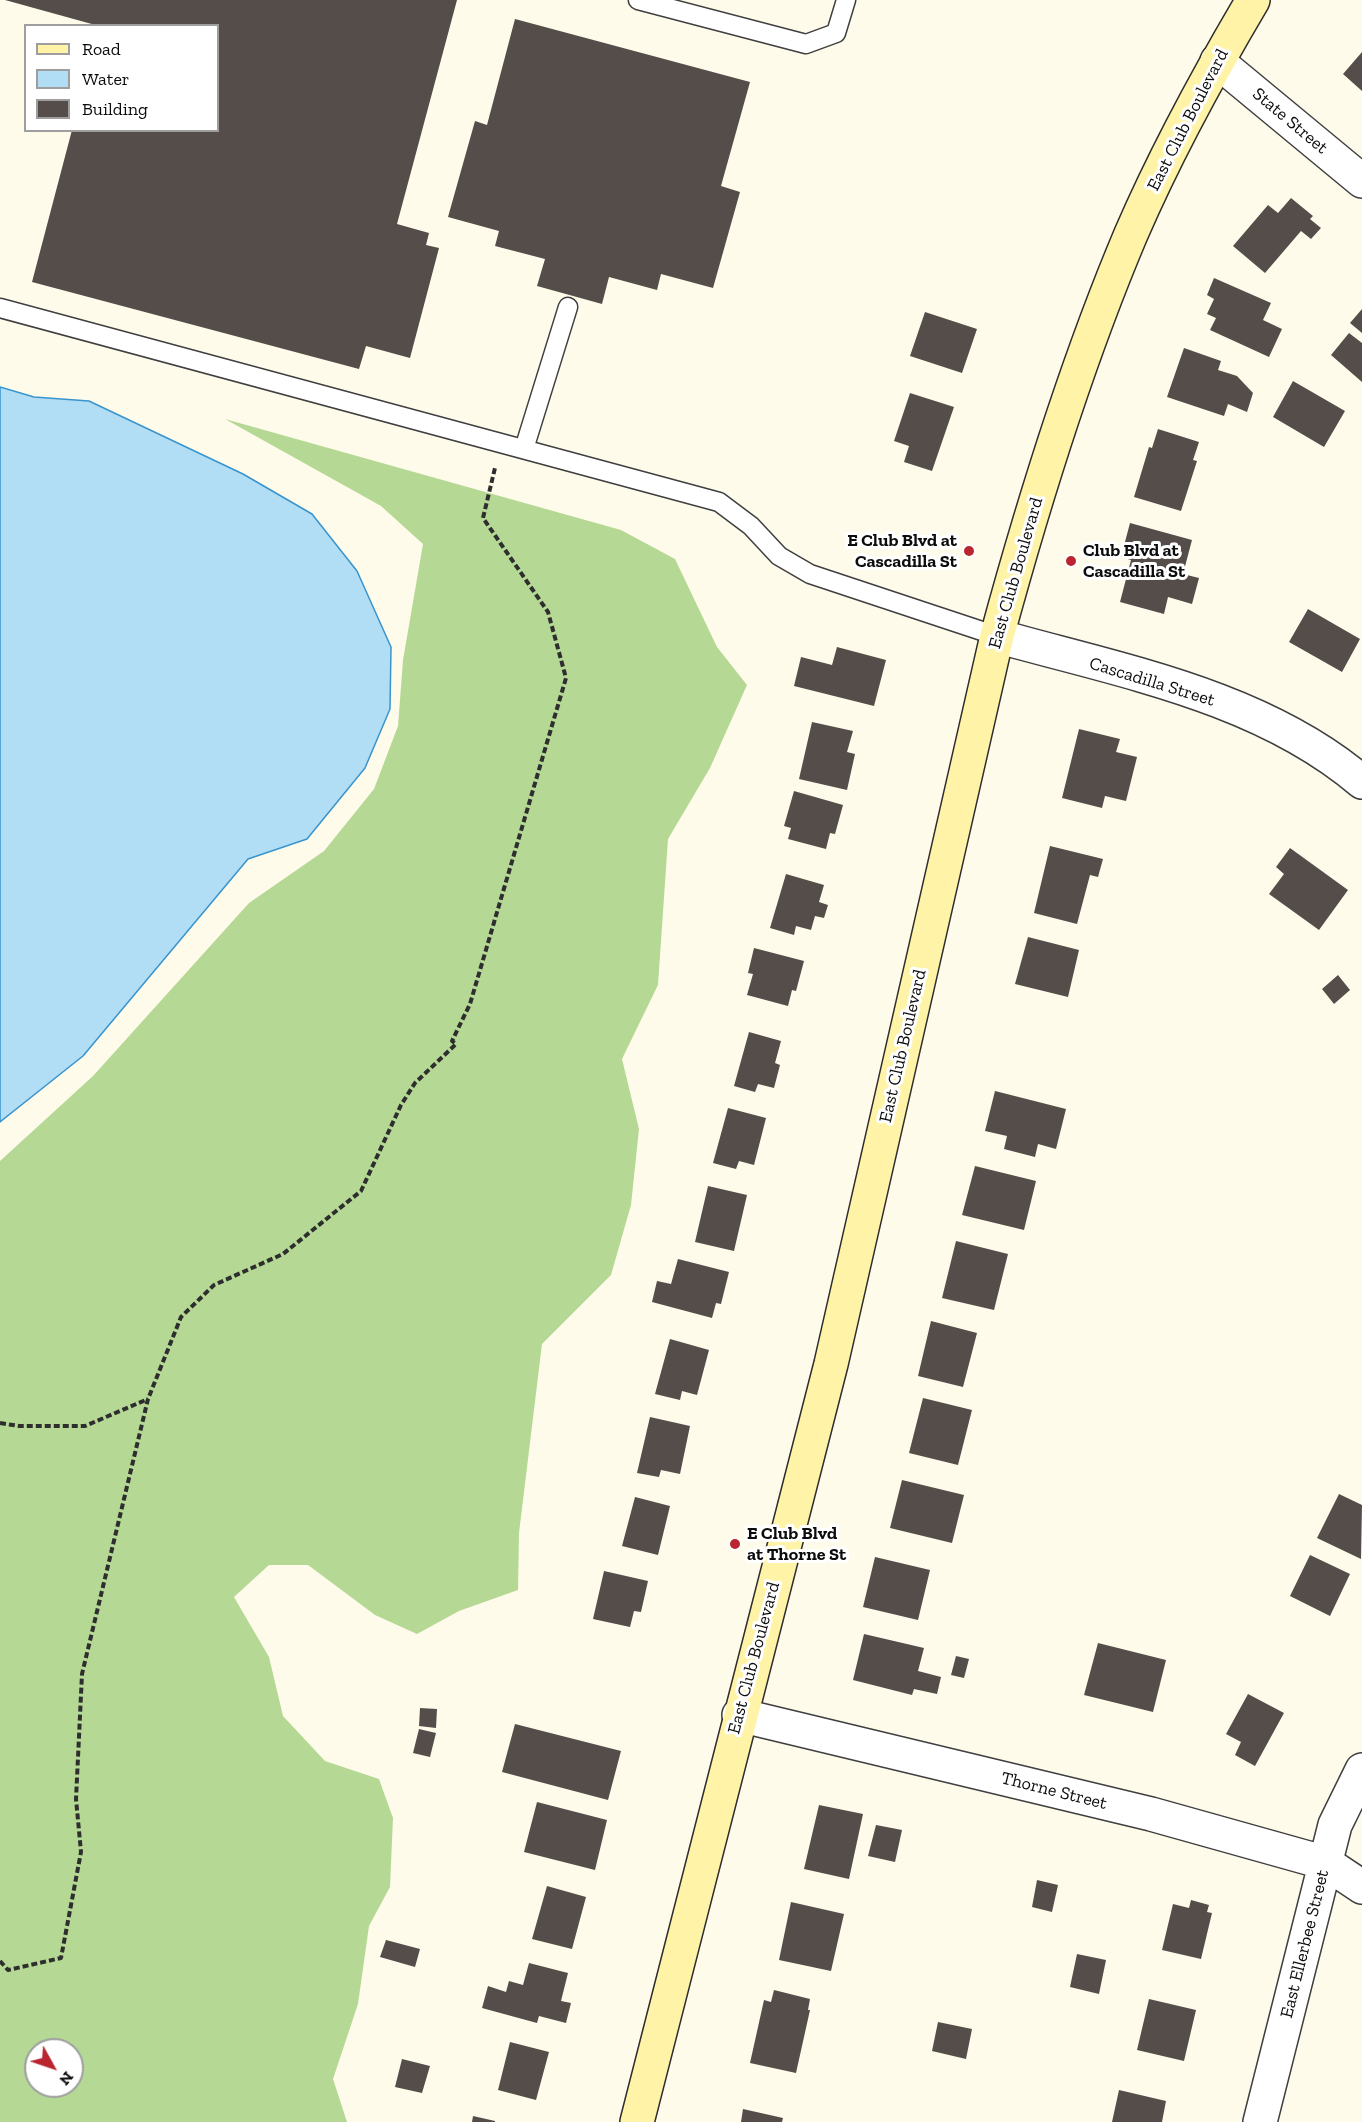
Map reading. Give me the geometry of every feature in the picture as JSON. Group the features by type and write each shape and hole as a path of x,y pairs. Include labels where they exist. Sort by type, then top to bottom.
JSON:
{"street":[{"name":"East Club Boulevard","path":"638,2122 739,1715 831,1364 996,636 1051,452 1131,235 1173,144 1217,61 1253,0"},
{"name":"State Street","path":"1217,61 1362,181"},
{"name":"Cascadilla Street","path":"996,636 1192,690 1283,730 1342,765 1362,782"},
{"name":"Thorne Street","path":"739,1715 1151,1814 1326,1863 1362,1887"},
{"name":"East Ellerbee Street","path":"1260,2122 1335,1825 1362,1770"}],"lane":[{"path":"638,0 806,44 836,33 846,0"},
{"path":"524,449 568,307"},
{"path":"0,308 719,502 752,526 779,556 810,574 996,636"}],"path":[{"path":"0,1961 8,1970 61,1958 81,1852 76,1799 82,1674 115,1524 148,1399 180,1317 214,1285 283,1254 361,1191 400,1106 415,1083 456,1044 452,1041 470,1004 566,678 548,612 483,518 494,471"},
{"path":"0,1424 85,1426 148,1399"}],"green space":[{"path":"225,419 621,530 675,559 717,647 747,685 710,768 668,839 658,985 622,1059 639,1129 631,1205 611,1275 542,1344 519,1533 518,1590 459,1611 417,1634 375,1615 308,1565 269,1565 234,1597 269,1657 283,1716 325,1761 379,1779 393,1818 390,1887 369,1926 358,2004 333,2079 347,2122 0,2122 0,1161 93,1076 249,903 324,851 374,789 398,726 403,660 423,544 381,506"}],"water":[{"path":"0,387 34,397 89,401 243,474 312,514 357,571 391,647 390,709 365,768 307,839 248,859 83,1056 0,1122"}],"building":[{"path":"5,0 457,0 397,224 429,233 426,245 439,248 410,358 366,346 359,369 32,282 71,132 219,132 219,24 92,24"},
{"path":"515,19 750,82 721,186 740,192 713,288 661,274 657,290 609,277 602,304 537,286 545,259 495,246 499,231 448,217 475,121 487,125"},
{"path":"1362,52 1362,91 1343,74"},
{"path":"1291,198 1313,216 1310,219 1321,228 1311,239 1301,231 1265,273 1233,246 1268,205 1278,213"},
{"path":"1214,278 1271,303 1263,320 1282,329 1269,357 1210,330 1216,318 1207,314 1214,299 1207,295"},
{"path":"1362,309 1362,333 1350,323"},
{"path":"925,312 977,329 962,373 910,356"},
{"path":"1349,333 1362,343 1362,382 1331,355"},
{"path":"1184,348 1221,361 1218,370 1237,376 1253,393 1247,412 1228,404 1224,416 1167,397"},
{"path":"1293,381 1345,411 1324,447 1273,417"},
{"path":"910,393 954,407 932,471 904,462 909,446 894,441"},
{"path":"1158,429 1199,442 1193,460 1197,461 1181,511 1134,497 1149,447 1152,448"},
{"path":"1130,523 1192,540 1183,574 1199,578 1192,604 1168,597 1164,614 1120,602 1131,560 1121,557"},
{"path":"1308,609 1360,639 1342,672 1289,642"},
{"path":"837,647 886,660 874,706 794,686 801,657 832,665"},
{"path":"812,722 853,731 847,752 855,754 847,790 799,779"},
{"path":"1079,729 1120,739 1116,752 1137,757 1126,801 1105,796 1102,808 1062,798"},
{"path":"794,791 843,805 835,834 830,833 826,849 788,839 791,828 784,826"},
{"path":"1050,846 1103,859 1098,877 1090,875 1077,924 1034,913"},
{"path":"1290,848 1348,890 1319,930 1269,894 1284,874 1276,867"},
{"path":"786,874 824,885 819,902 828,905 824,918 815,916 811,930 796,926 794,935 770,928"},
{"path":"1028,937 1079,950 1068,997 1015,984"},
{"path":"754,948 804,961 796,991 792,990 788,1006 747,995 753,974 748,973"},
{"path":"1338,975 1350,990 1334,1004 1322,989"},
{"path":"749,1032 781,1041 775,1063 780,1065 774,1088 758,1084 755,1092 734,1086"},
{"path":"995,1091 1066,1109 1056,1149 1038,1144 1035,1157 1004,1149 1007,1136 985,1131"},
{"path":"728,1108 766,1118 754,1165 739,1161 736,1169 713,1163"},
{"path":"975,1166 1036,1181 1024,1230 962,1215"},
{"path":"708,1186 747,1195 734,1251 695,1242"},
{"path":"956,1241 1008,1254 994,1310 942,1298"},
{"path":"678,1259 729,1272 721,1304 716,1303 712,1318 652,1302 657,1281 671,1284"},
{"path":"931,1321 977,1333 963,1387 918,1376"},
{"path":"670,1339 709,1350 697,1395 682,1391 680,1400 655,1394"},
{"path":"923,1398 972,1410 958,1465 909,1453"},
{"path":"650,1417 690,1426 680,1474 661,1470 659,1477 637,1473"},
{"path":"902,1480 964,1495 952,1543 890,1528"},
{"path":"1339,1494 1362,1505 1361,1559 1317,1538"},
{"path":"635,1497 670,1506 658,1555 622,1546"},
{"path":"1310,1555 1350,1574 1330,1616 1290,1596"},
{"path":"875,1557 930,1570 918,1620 863,1607"},
{"path":"604,1571 648,1581 641,1612 634,1611 630,1627 593,1619"},
{"path":"864,1634 924,1648 918,1671 941,1677 937,1694 914,1689 912,1695 853,1680"},
{"path":"1098,1643 1166,1660 1153,1712 1084,1695"},
{"path":"956,1656 969,1659 964,1678 951,1675"},
{"path":"1248,1694 1284,1713 1255,1766 1235,1755 1241,1742 1226,1734"},
{"path":"420,1708 437,1709 436,1728 419,1726"},
{"path":"515,1724 621,1751 608,1800 502,1772"},
{"path":"419,1729 436,1733 430,1757 413,1753"},
{"path":"537,1802 607,1820 595,1870 524,1852"},
{"path":"819,1805 863,1814 849,1879 804,1869"},
{"path":"876,1825 902,1830 895,1862 868,1856"},
{"path":"1037,1880 1058,1885 1052,1912 1032,1907"},
{"path":"547,1886 586,1897 572,1949 532,1939"},
{"path":"1191,1900 1209,1905 1207,1912 1212,1913 1201,1959 1162,1950 1173,1904 1189,1908"},
{"path":"791,1902 844,1914 831,1971 779,1960"},
{"path":"386,1940 420,1949 415,1967 380,1957"},
{"path":"1077,1954 1106,1960 1099,1994 1070,1987"},
{"path":"529,1963 568,1973 561,2001 571,2003 566,2023 539,2016 537,2023 482,2008 488,1986 506,1992 509,1981 523,1985"},
{"path":"774,1990 810,1999 808,2010 810,2010 796,2073 750,2063 764,2000 771,2002"},
{"path":"1149,1999 1196,2010 1184,2061 1137,2050"},
{"path":"938,2022 972,2029 966,2059 932,2051"},
{"path":"510,2042 549,2052 536,2100 498,2090"},
{"path":"402,2059 430,2066 422,2093 395,2087"},
{"path":"1119,2090 1166,2101 1162,2122 1112,2122"},
{"path":"743,2109 783,2118 782,2122 741,2122"},
{"path":"473,2116 495,2121 495,2122 472,2122"}],"place":[{"name":"E Club Blvd at Cascadilla St","path":"969,551"},
{"name":"Club Blvd at Cascadilla St","path":"1071,561"},
{"name":"E Club Blvd at Thorne St","path":"735,1544"}]}
